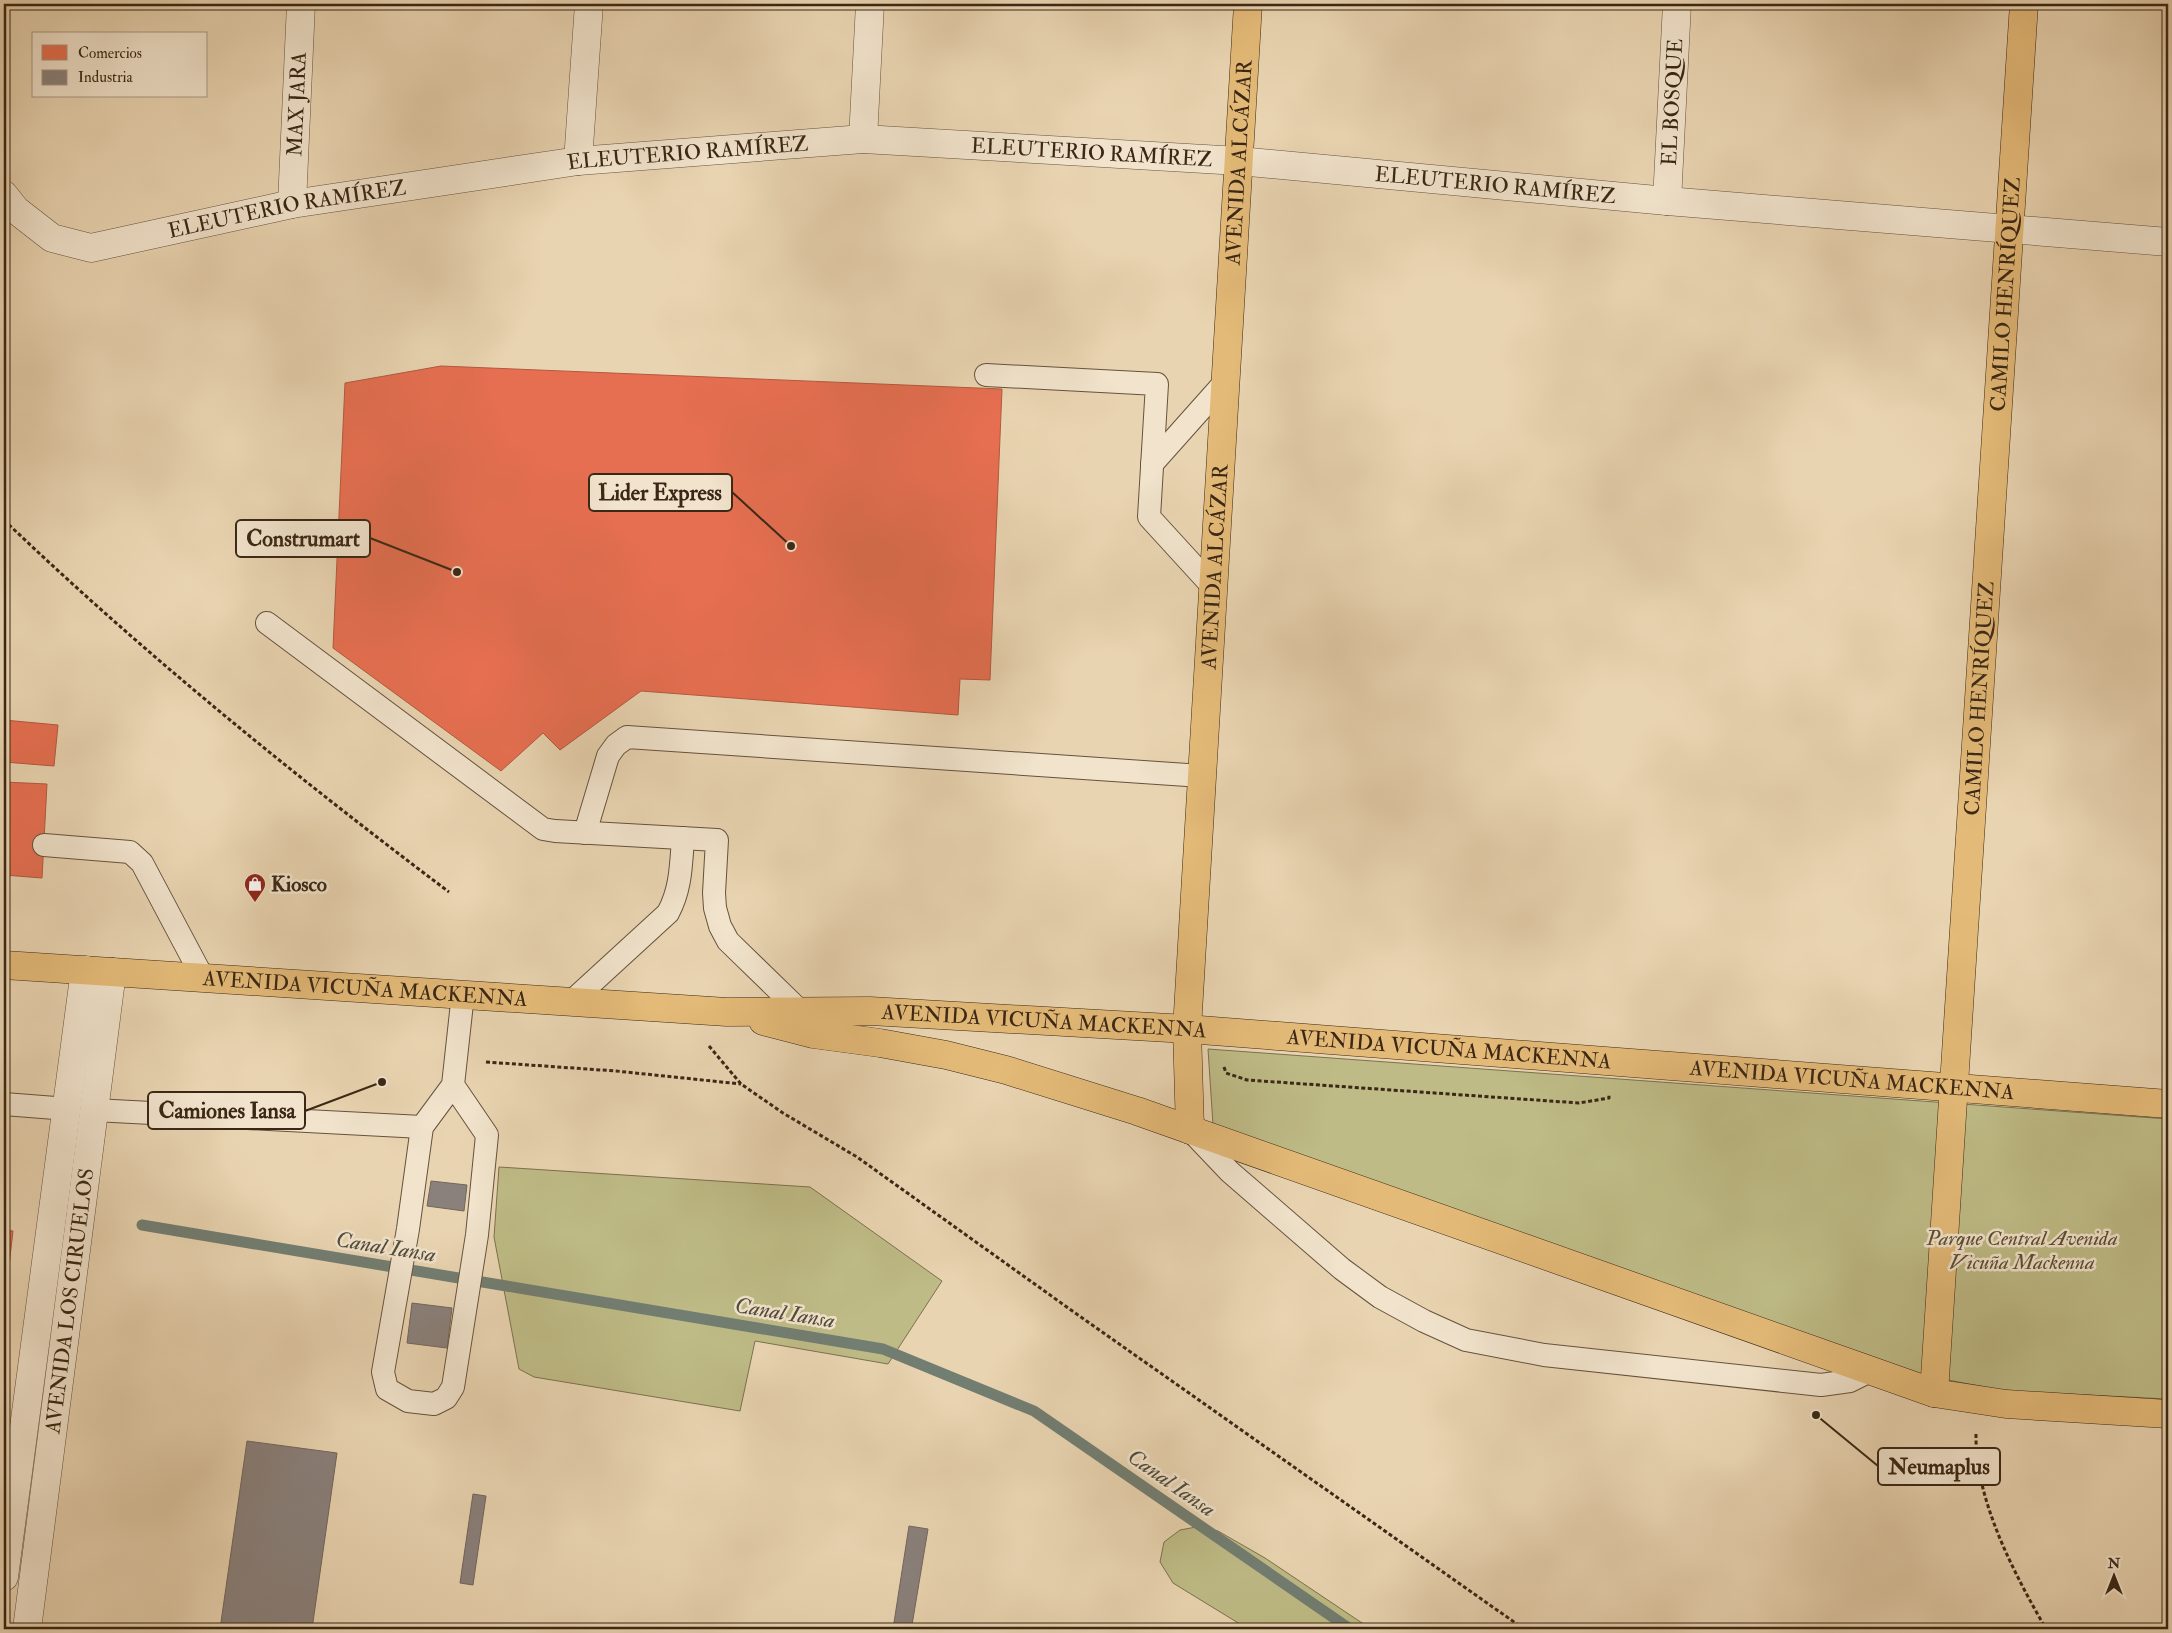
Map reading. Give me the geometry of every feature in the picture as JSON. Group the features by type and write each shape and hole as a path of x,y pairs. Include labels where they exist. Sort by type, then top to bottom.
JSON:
{"main road":[{"name":"AVENIDA ALCÁZAR","path":"1190,1130 1187,1029 1248,4"},
{"name":"CAMILO HENRÍQUEZ","path":"1934,1393 2024,4"},
{"name":"AVENIDA VICUÑA MACKENNA","path":"4,965 727,1012 870,1011 1187,1029 1612,1063 2168,1104"},
{"name":"AVENIDA VICUÑA MACKENNA","path":"727,1012 814,1034 880,1042 946,1054 998,1068 1190,1130 1870,1370 1906,1385 1934,1393 2029,1406 2168,1414"}],"street":[{"name":"MAX JARA","path":"292,204 300,4"},
{"path":"578,161 589,4"},
{"path":"863,139 870,4"},
{"name":"EL BOSQUE","path":"1667,201 1677,4"},
{"name":"ELEUTERIO RAMÍREZ","path":"4,195 16,210 52,238 91,248 292,204 578,161 863,139 1238,161 1667,201 2168,242"},
{"name":"AVENIDA LOS CIRUELOS","path":"4,1577 68,1109 85,970"},
{"name":"AVENIDA LOS CIRUELOS","path":"27,1629 112,972"}],"lane":[{"path":"986,374 1158,384 1149,517 1213,588"},
{"path":"1152,464 1226,382"},
{"path":"267,623 542,829 555,832 717,840 714,893 715,908 720,926 728,941 800,1011"},
{"path":"585,833 608,756 616,745 627,737 1202,776"},
{"path":"572,1002 668,913 676,898 680,880 683,838"},
{"path":"44,845 130,852 142,863 202,978"},
{"path":"453,1086 487,1135 477,1235 453,1387 446,1398 434,1404 408,1402 387,1390 383,1372 408,1229 422,1127 453,1086 463,994"},
{"path":"4,1104 68,1109"},
{"path":"94,1110 422,1127"},
{"name":"AVENIDA VICUÑA MACKENNA","path":"1190,1130 1230,1172 1342,1269 1380,1297 1424,1321 1466,1340 1544,1355 1821,1385 1850,1381 1870,1370"}],"path":[{"path":"4,520 60,574 176,675 351,818 449,892"},
{"path":"684,1009 711,1050 742,1084 783,1113 857,1157 1524,1629"},
{"path":"1217,1032 1220,1058 1226,1074 1247,1080 1579,1103 1609,1098 1612,1063"},
{"path":"456,1060 616,1071 742,1084"},
{"path":"1977,1400 1976,1450 1981,1483 1996,1526 2024,1590 2046,1629"}],"green space":[{"name":"Parque Central Avenida Vicuña Mackenna","path":"1208,1049 2168,1119 2168,1399 2006,1391 1927,1376 1213,1125"},
{"path":"499,1167 810,1187 942,1281 888,1364 755,1341 740,1411 534,1377 519,1369 494,1237"},
{"path":"1196,1527 1218,1531 1265,1558 1371,1629 1248,1629 1173,1583 1160,1562 1164,1542 1180,1530"}],"building: Comercios":[{"path":"441,366 1002,389 990,680 960,679 958,715 641,691 560,750 543,733 501,771 333,648 345,383"},
{"path":"4,720 58,725 54,766 4,762"},
{"path":"4,782 47,784 42,878 4,875"},
{"path":"4,1230 13,1231 4,1309"}],"building: Industria":[{"path":"431,1181 467,1185 464,1211 427,1206"},
{"path":"412,1303 452,1308 447,1348 407,1343"},
{"path":"247,1441 337,1453 312,1629 220,1629"},
{"path":"473,1494 486,1496 473,1585 460,1583"},
{"path":"909,1526 928,1529 912,1625 939,1629 893,1629"}],"waterway":[{"name":"Canal Iansa","path":"142,1225 883,1349 1034,1411 1350,1629"}],"place":[{"name":"Lider Express","path":"791,546"},
{"name":"Construmart","path":"457,572"},
{"name":"Kiosco","path":"255,903"},
{"name":"Camiones Iansa","path":"382,1082"},
{"name":"Neumaplus","path":"1816,1415"}]}
